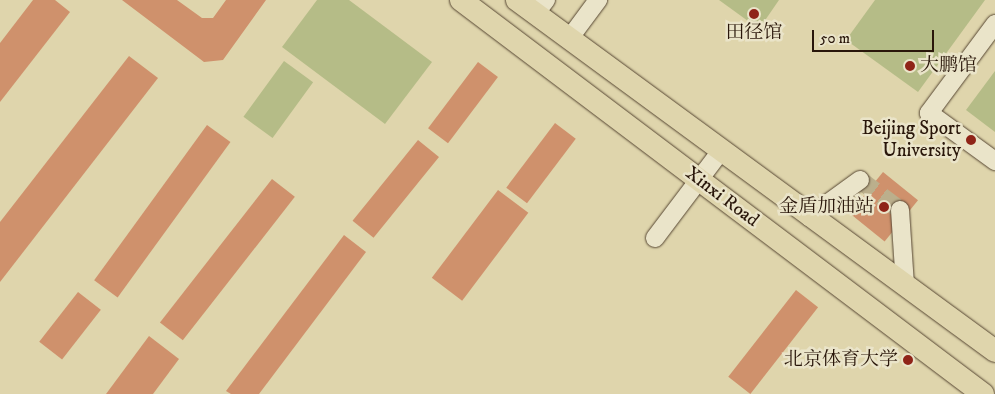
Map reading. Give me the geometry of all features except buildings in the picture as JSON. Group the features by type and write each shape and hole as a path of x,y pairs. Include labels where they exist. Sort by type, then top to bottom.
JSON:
{"main road":[{"name":"Xinxi Road","path":"461,0 982,394"},
{"name":"Xinxi Road","path":"517,0 540,7 569,39 720,152 995,352"}],"lane":[{"path":"569,39 598,0"},
{"path":"995,24 929,113 995,161"},
{"path":"655,238 720,152"},
{"path":"809,217 860,180"},
{"path":"900,210 904,286"}],"green space":[{"path":"317,0 349,0 432,62 385,124 282,47"},
{"name":"田径馆","path":"719,0 779,0 759,29"},
{"name":"大鹏馆","path":"875,0 985,0 918,92 846,40"},
{"path":"284,61 313,82 273,138 243,117"},
{"path":"995,71 995,132 966,110"}],"tunnel":[{"path":"860,180 900,210"}],"place":[{"name":"田径馆","path":"754,14"},
{"name":"大鹏馆","path":"910,66"},
{"name":"Beijing Sport University","path":"971,140"},
{"name":"金盾加油站","path":"884,207"},
{"name":"北京体育大学","path":"908,360"}]}
